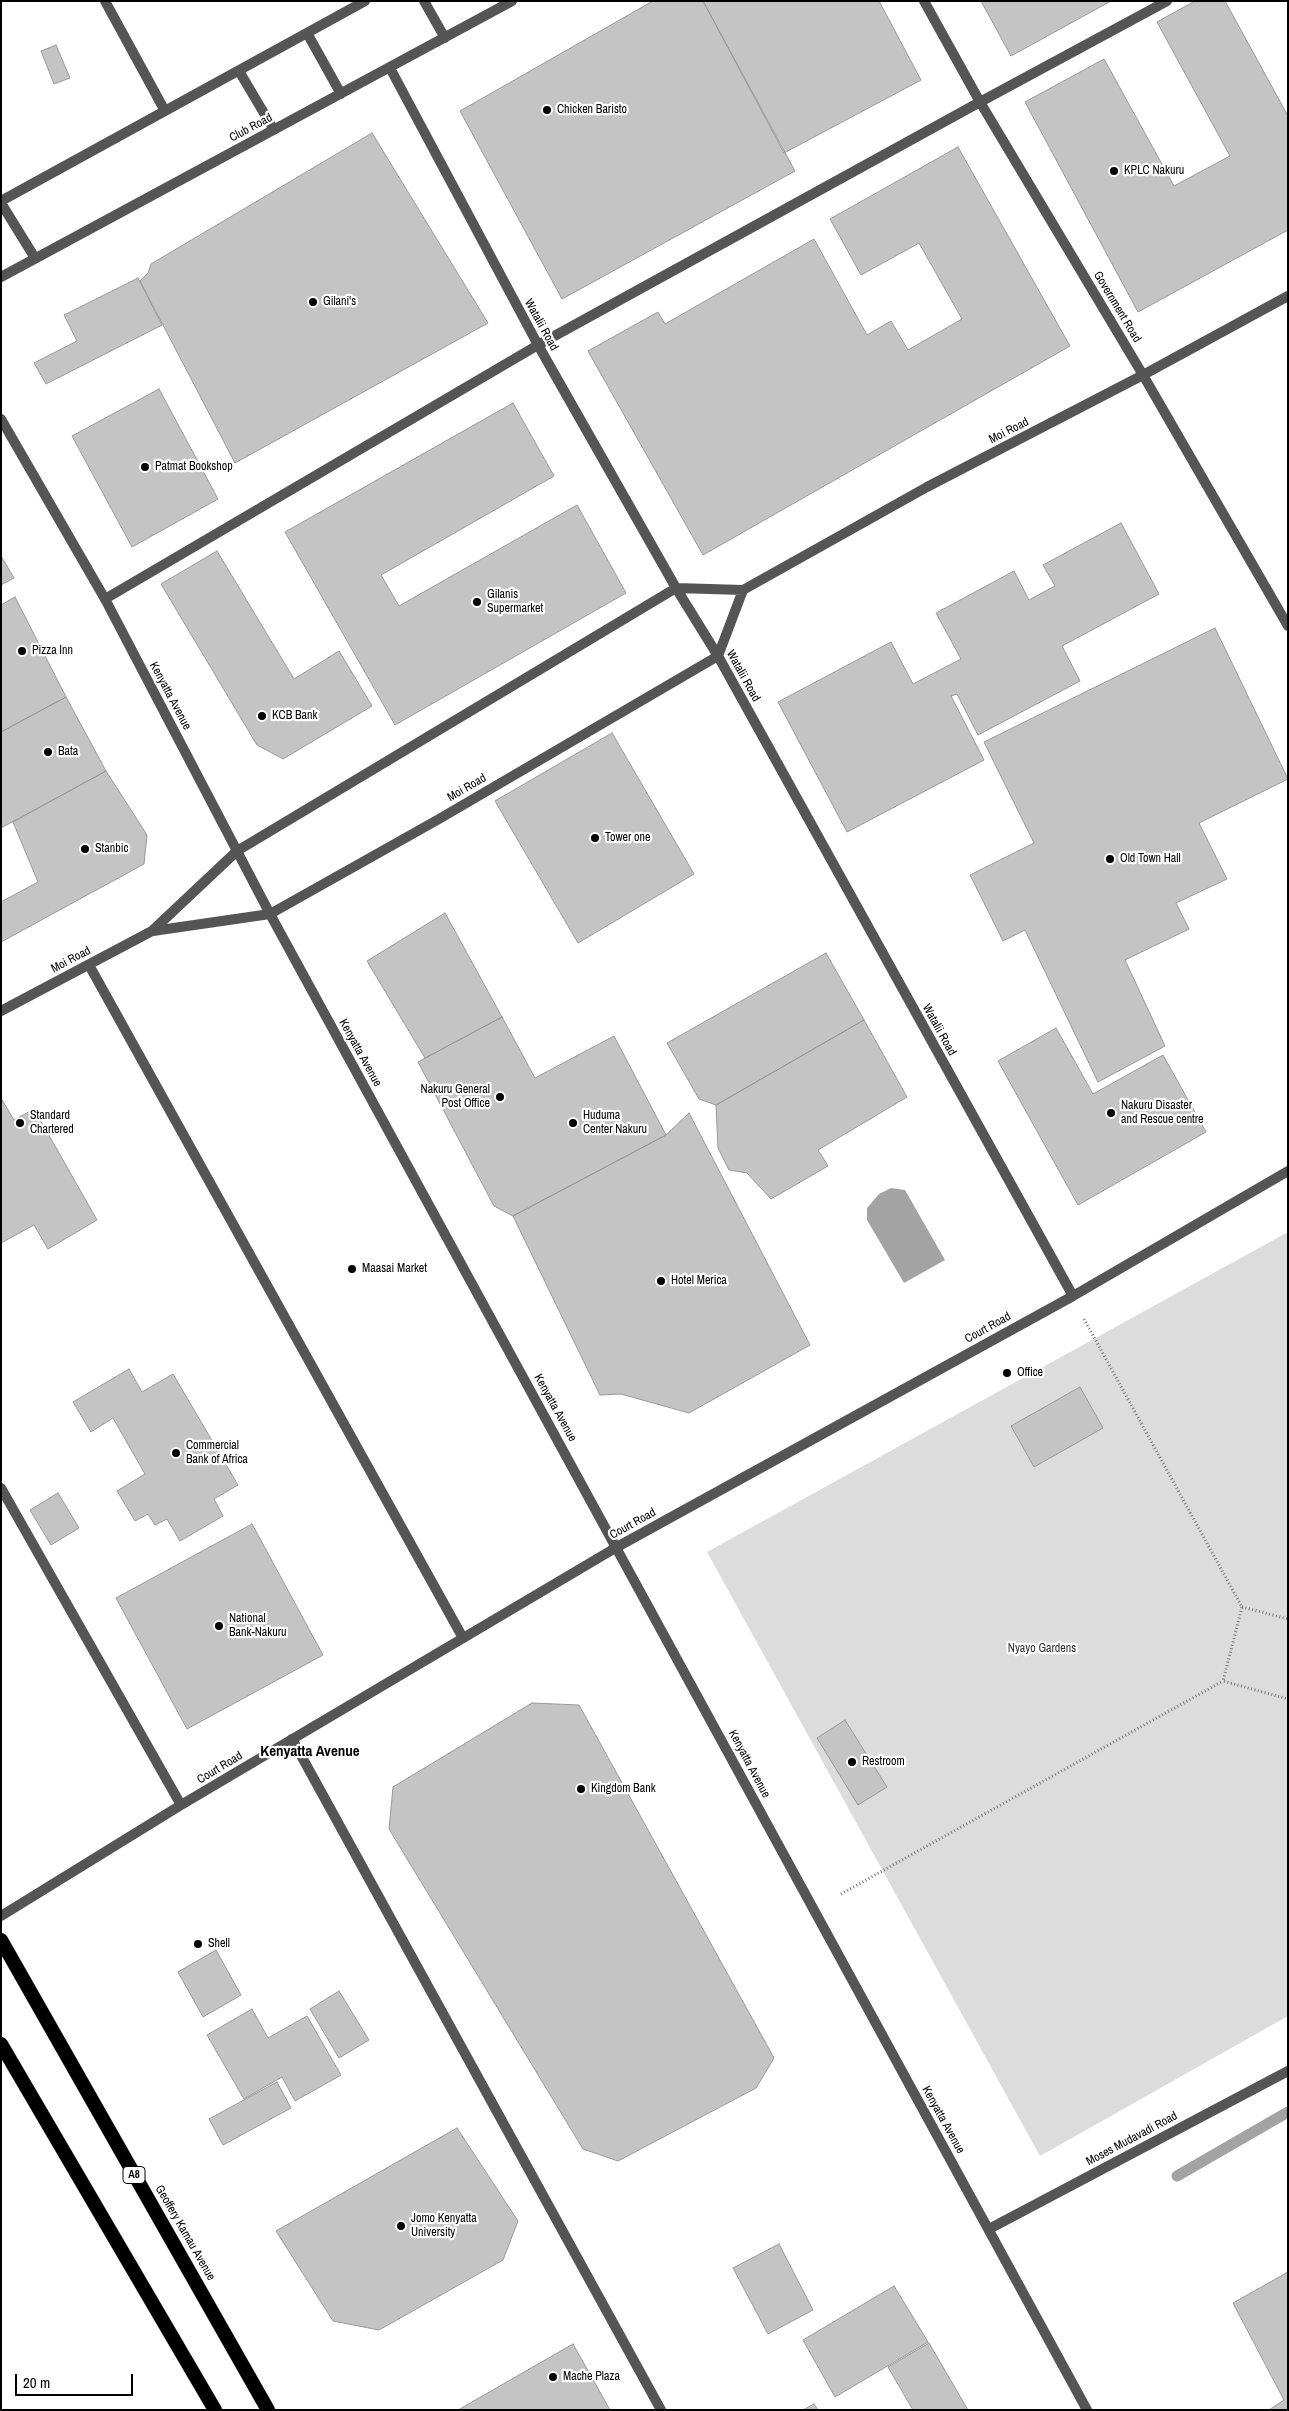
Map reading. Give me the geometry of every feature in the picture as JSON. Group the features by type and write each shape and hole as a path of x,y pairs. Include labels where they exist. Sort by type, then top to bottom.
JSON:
{"highway":[{"name":"Geoffery Kamau Avenue","path":"1,1940 268,2410"},
{"path":"1,2044 215,2410"}],"street":[{"path":"105,1 164,111"},
{"path":"35,258 1,202 365,1"},
{"path":"424,1 445,38"},
{"name":"Club Road","path":"1,277 512,1"},
{"name":"Government Road","path":"924,1 980,102 1143,375 1288,626"},
{"path":"105,600 538,345 1168,1"},
{"path":"307,33 341,94"},
{"name":"Watalii Road","path":"390,68 538,345 676,588 718,656 1073,1296"},
{"path":"239,71 274,130"},
{"name":"Moi Road","path":"743,590 927,487 1143,375 1288,296"},
{"name":"Kenyatta Avenue","path":"1,419 105,600 270,914 1087,2410"},
{"path":"676,588 743,590 718,656"},
{"name":"Moi Road","path":"1,1011 152,931 237,851 676,588"},
{"name":"Moi Road","path":"152,931 270,914 718,656"},
{"path":"88,965 462,1638"},
{"name":"Court Road","path":"1,1916 292,1739 617,1547 1073,1296 1288,1171"},
{"path":"1,1488 181,1806"},
{"path":"292,1739 661,2410"},
{"name":"Moses Mudavadi Road","path":"989,2229 1288,2071"}],"path":[{"path":"1073,1296 1099,1349 1242,1607 1223,1681"},
{"path":"1242,1607 1288,1619"},
{"path":"840,1894 1223,1681 1288,1699"}],"green space":[{"name":"Nyayo Gardens","path":"1288,1232 1288,2016 1040,2156 707,1552"}],"shaded area":[{"path":"891,1188 905,1190 945,1260 904,1283 867,1220 867,1208 879,1194"}],"building":[{"path":"653,1 703,1 795,171 562,299 460,111"},
{"path":"703,1 879,1 921,80 784,153"},
{"path":"981,1 1111,1 1011,56"},
{"name":"KPLC Nakuru","path":"1195,1 1225,1 1288,116 1288,230 1138,312 1025,102 1104,59 1174,186 1230,156 1157,22"},
{"path":"56,45 70,78 54,84 41,51"},
{"name":"Gilani's","path":"372,133 488,323 235,463 140,281 148,273 151,264"},
{"path":"958,147 1070,346 703,555 588,351 658,312 665,324 814,239 867,335 891,321 908,350 962,319 919,243 861,275 830,219"},
{"path":"138,278 162,325 46,384 34,363 77,341 64,315"},
{"name":"Patmat Bookshop","path":"159,389 218,499 132,547 72,436"},
{"path":"513,403 554,476 381,575 399,606 577,505 626,593 395,725 285,532"},
{"path":"1121,523 1159,594 1062,646 1080,681 978,735 957,694 951,696 984,760 847,832 778,702 891,642 913,684 961,659 936,613 1014,571 1029,600 1055,586 1043,565"},
{"path":"217,551 294,679 339,651 372,706 283,759 257,745 161,584"},
{"path":"1,556 14,578 1,585"},
{"name":"Pizza Inn","path":"15,597 66,697 1,732 1,605"},
{"name":"Old Town Hall","path":"1215,628 1288,779 1199,823 1227,879 1176,903 1189,929 1125,960 1165,1046 1098,1082 1025,930 1003,941 970,875 1034,843 984,742"},
{"name":"Bata","path":"66,697 106,771 1,828 1,732"},
{"name":"Tower one","path":"612,733 694,874 578,943 495,801"},
{"name":"Stanbic","path":"106,771 147,835 144,864 1,942 1,902 38,882 13,822"},
{"path":"445,913 502,1017 425,1058 367,961"},
{"path":"826,953 864,1020 716,1105 699,1099 667,1043"},
{"path":"502,1017 535,1078 614,1036 666,1135 513,1216 494,1206 418,1062"},
{"path":"864,1020 907,1097 818,1150 828,1166 771,1199 747,1173 729,1170 718,1148 716,1105"},
{"name":"Nakuru Disaster and Rescue centre","path":"1056,1028 1093,1094 1163,1055 1206,1132 1078,1205 998,1061"},
{"path":"1,1098 14,1120 34,1109 97,1220 48,1249 34,1225 1,1243"},
{"name":"Hotel Merica","path":"689,1113 810,1345 689,1413 621,1394 600,1395 513,1216 666,1135"},
{"name":"Commercial Bank of Africa","path":"129,1369 142,1392 173,1374 238,1485 214,1499 223,1516 180,1541 167,1519 155,1525 148,1514 135,1521 117,1491 145,1474 113,1418 91,1432 73,1402"},
{"path":"1080,1387 1103,1428 1034,1467 1011,1426"},
{"path":"58,1493 79,1528 51,1545 30,1510"},
{"name":"National Bank-Nakuru","path":"252,1524 323,1655 187,1729 116,1598"},
{"path":"532,1703 579,1705 774,2058 756,2088 618,2161 583,2149 389,1829 393,1787"},
{"name":"Restroom","path":"845,1720 887,1787 858,1805 817,1738"},
{"path":"216,1950 241,1995 203,2017 178,1972"},
{"path":"339,1991 369,2040 339,2058 310,2009"},
{"path":"252,2009 268,2038 307,2016 341,2075 295,2101 282,2077 244,2099 207,2035"},
{"path":"277,2082 291,2108 223,2145 209,2119"},
{"name":"Jomo Kenyatta University","path":"457,2128 518,2221 503,2260 379,2330 333,2321 276,2231"},
{"path":"779,2244 813,2310 768,2334 733,2268"},
{"path":"1288,2272 1288,2410 1269,2410 1284,2400 1233,2303"},
{"path":"894,2286 928,2342 835,2397 803,2340"},
{"path":"929,2343 968,2410 913,2410 888,2367"},
{"name":"Mache Plaza","path":"573,2344 610,2410 458,2410"},
{"path":"814,2404 818,2410 803,2410"}],"waterway":[{"path":"1177,2176 1288,2112"}],"place":[{"name":"Chicken Baristo","path":"547,110"},
{"name":"KPLC Nakuru","path":"1114,171"},
{"name":"Gilani's","path":"313,302"},
{"name":"Patmat Bookshop","path":"145,467"},
{"name":"Gilanis Supermarket","path":"477,602"},
{"name":"Pizza Inn","path":"22,651"},
{"name":"KCB Bank","path":"262,716"},
{"name":"Bata","path":"48,752"},
{"name":"Tower one","path":"595,838"},
{"name":"Stanbic","path":"85,849"},
{"name":"Old Town Hall","path":"1110,859"},
{"name":"Nakuru General Post Office","path":"500,1097"},
{"name":"Nakuru Disaster and Rescue centre","path":"1111,1113"},
{"name":"Standard Chartered","path":"20,1123"},
{"name":"Huduma Center Nakuru","path":"573,1123"},
{"name":"Maasai Market","path":"352,1269"},
{"name":"Hotel Merica","path":"661,1281"},
{"name":"Office","path":"1007,1373"},
{"name":"Commercial Bank of Africa","path":"176,1453"},
{"name":"National Bank-Nakuru","path":"219,1626"},
{"name":"Restroom","path":"852,1762"},
{"name":"Kingdom Bank","path":"581,1789"},
{"name":"Shell","path":"198,1944"},
{"name":"Jomo Kenyatta University","path":"401,2226"},
{"name":"Mache Plaza","path":"553,2377"}],"district":[{"name":"Kenyatta Avenue","path":"310,1752"}]}
